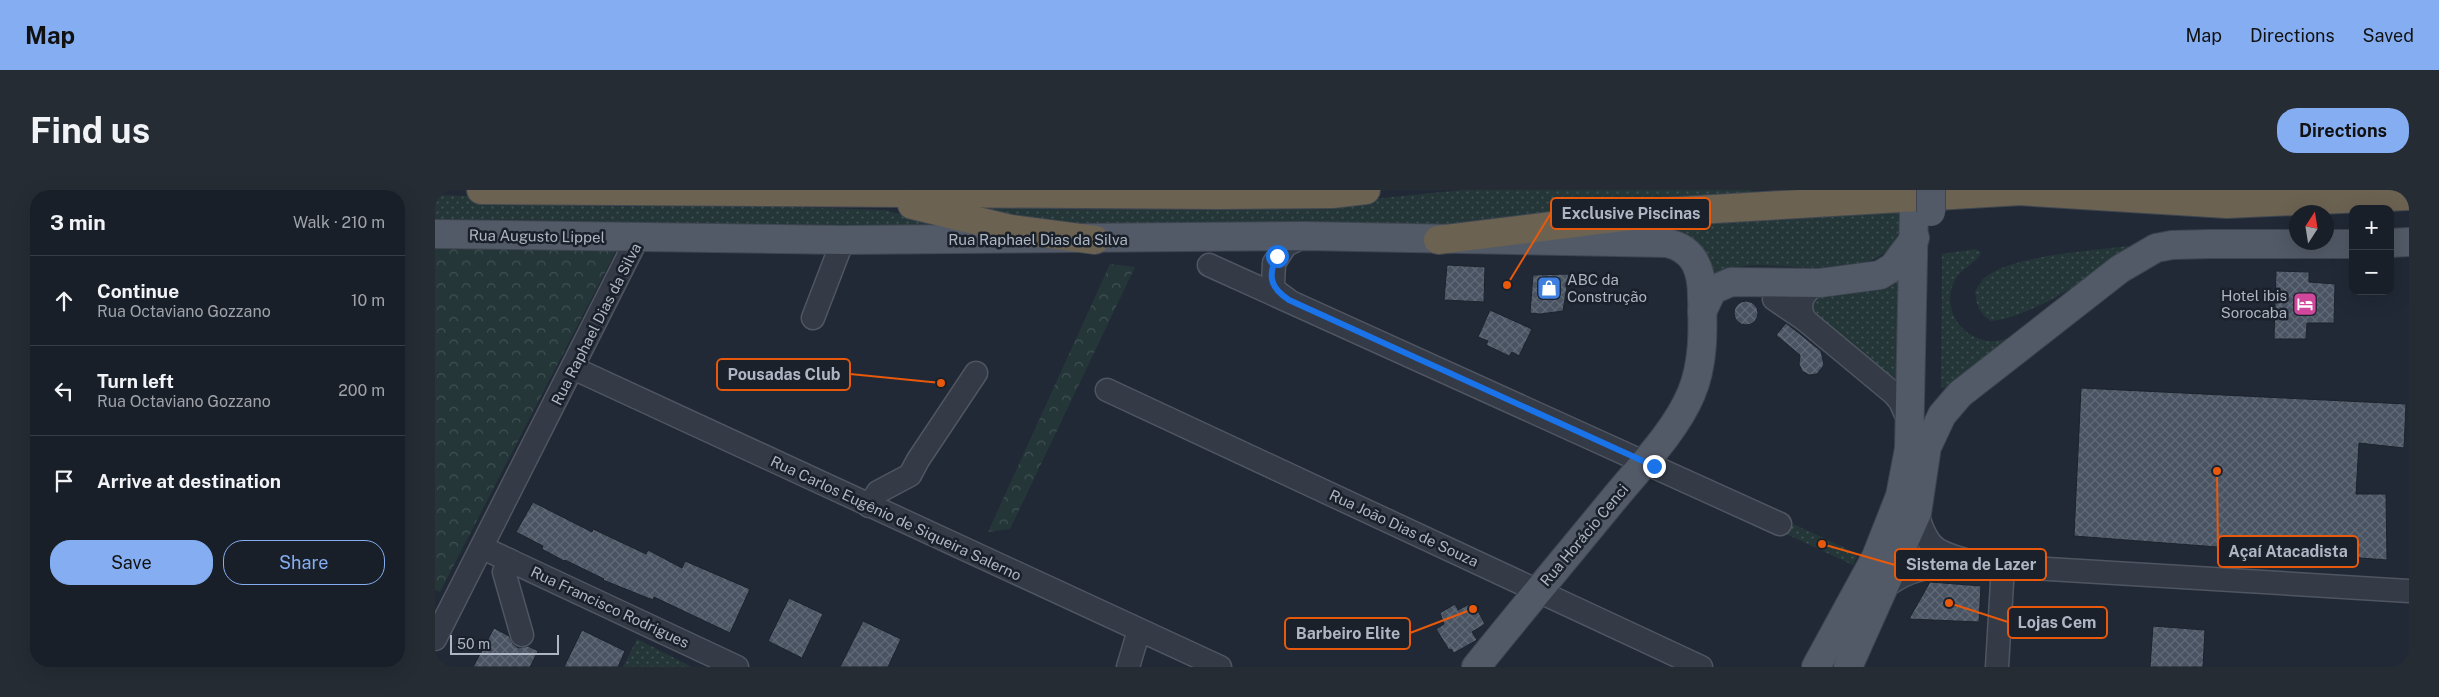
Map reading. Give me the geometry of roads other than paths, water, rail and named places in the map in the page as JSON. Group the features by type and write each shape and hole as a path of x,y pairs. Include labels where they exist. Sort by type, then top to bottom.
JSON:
{"highway":[{"path":"481,190 827,194 1238,195 1332,194 1366,190"},
{"path":"1438,240 1663,212 2011,191 2227,204 2409,196"},
{"path":"827,194 888,200 1011,229 1095,240"}],"main road":[{"path":"1816,667 1876,557 1900,496 1909,449 1909,421 1921,296 1915,238 1923,200"},
{"path":"1848,667 1917,513 1927,447 1921,296 1923,200"},
{"name":"Rua Augusto Lippel","path":"435,234 639,238"},
{"name":"Rua Raphael Dias da Silva","path":"639,238 1095,240 1305,236 1674,244 1688,252 1699,268 1702,312"},
{"path":"1702,312 1711,293 1715,289 1731,282 1820,283 1880,275 1893,267 1915,238"},
{"path":"2394,243 2409,242"},
{"path":"1927,447 1941,415 1960,394 2120,269 2156,248 2191,244 2349,244"},
{"name":"Rua Horácio Cenci","path":"1475,667 1645,461 1681,414 1699,372 1702,312"}],"street":[{"path":"1289,300 1276,291 1273,285 1274,263 1280,250 1305,236"},
{"name":"Rua Raphael Dias da Silva","path":"435,639 483,548 639,238"},
{"path":"813,318 843,240"},
{"path":"1209,265 1645,461 1780,524"},
{"path":"1820,283 1809,288 1792,307 1894,394 1909,421"},
{"name":"Rua Carlos Eugênio de Siqueira Salerno","path":"573,368 1220,667"},
{"path":"869,506 878,492 910,475 917,460 976,373"},
{"name":"Rua João Dias de Souza","path":"1107,390 1701,667"},
{"path":"1917,513 1923,535 1933,548 1944,554 1994,566"},
{"name":"Rua Francisco Rodrigues","path":"483,548 737,667"},
{"path":"509,560 504,572 522,635"},
{"path":"1994,566 1997,667"},
{"path":"1885,587 1898,577 1922,568 1994,566 2409,591"},
{"path":"1129,667 1149,648 1148,634"}],"place":[{"name":"Exclusive Piscinas","path":"1507,285"},
{"name":"ABC da Construção","path":"1549,288"},
{"name":"Hotel ibis Sorocaba","path":"2305,304"},
{"name":"Pousadas Club","path":"941,383"},
{"name":"Açaí Atacadista","path":"2217,471"},
{"name":"Sistema de Lazer","path":"1822,544"},
{"name":"Lojas Cem","path":"1949,603"},
{"name":"Barbeiro Elite","path":"1473,609"}]}
